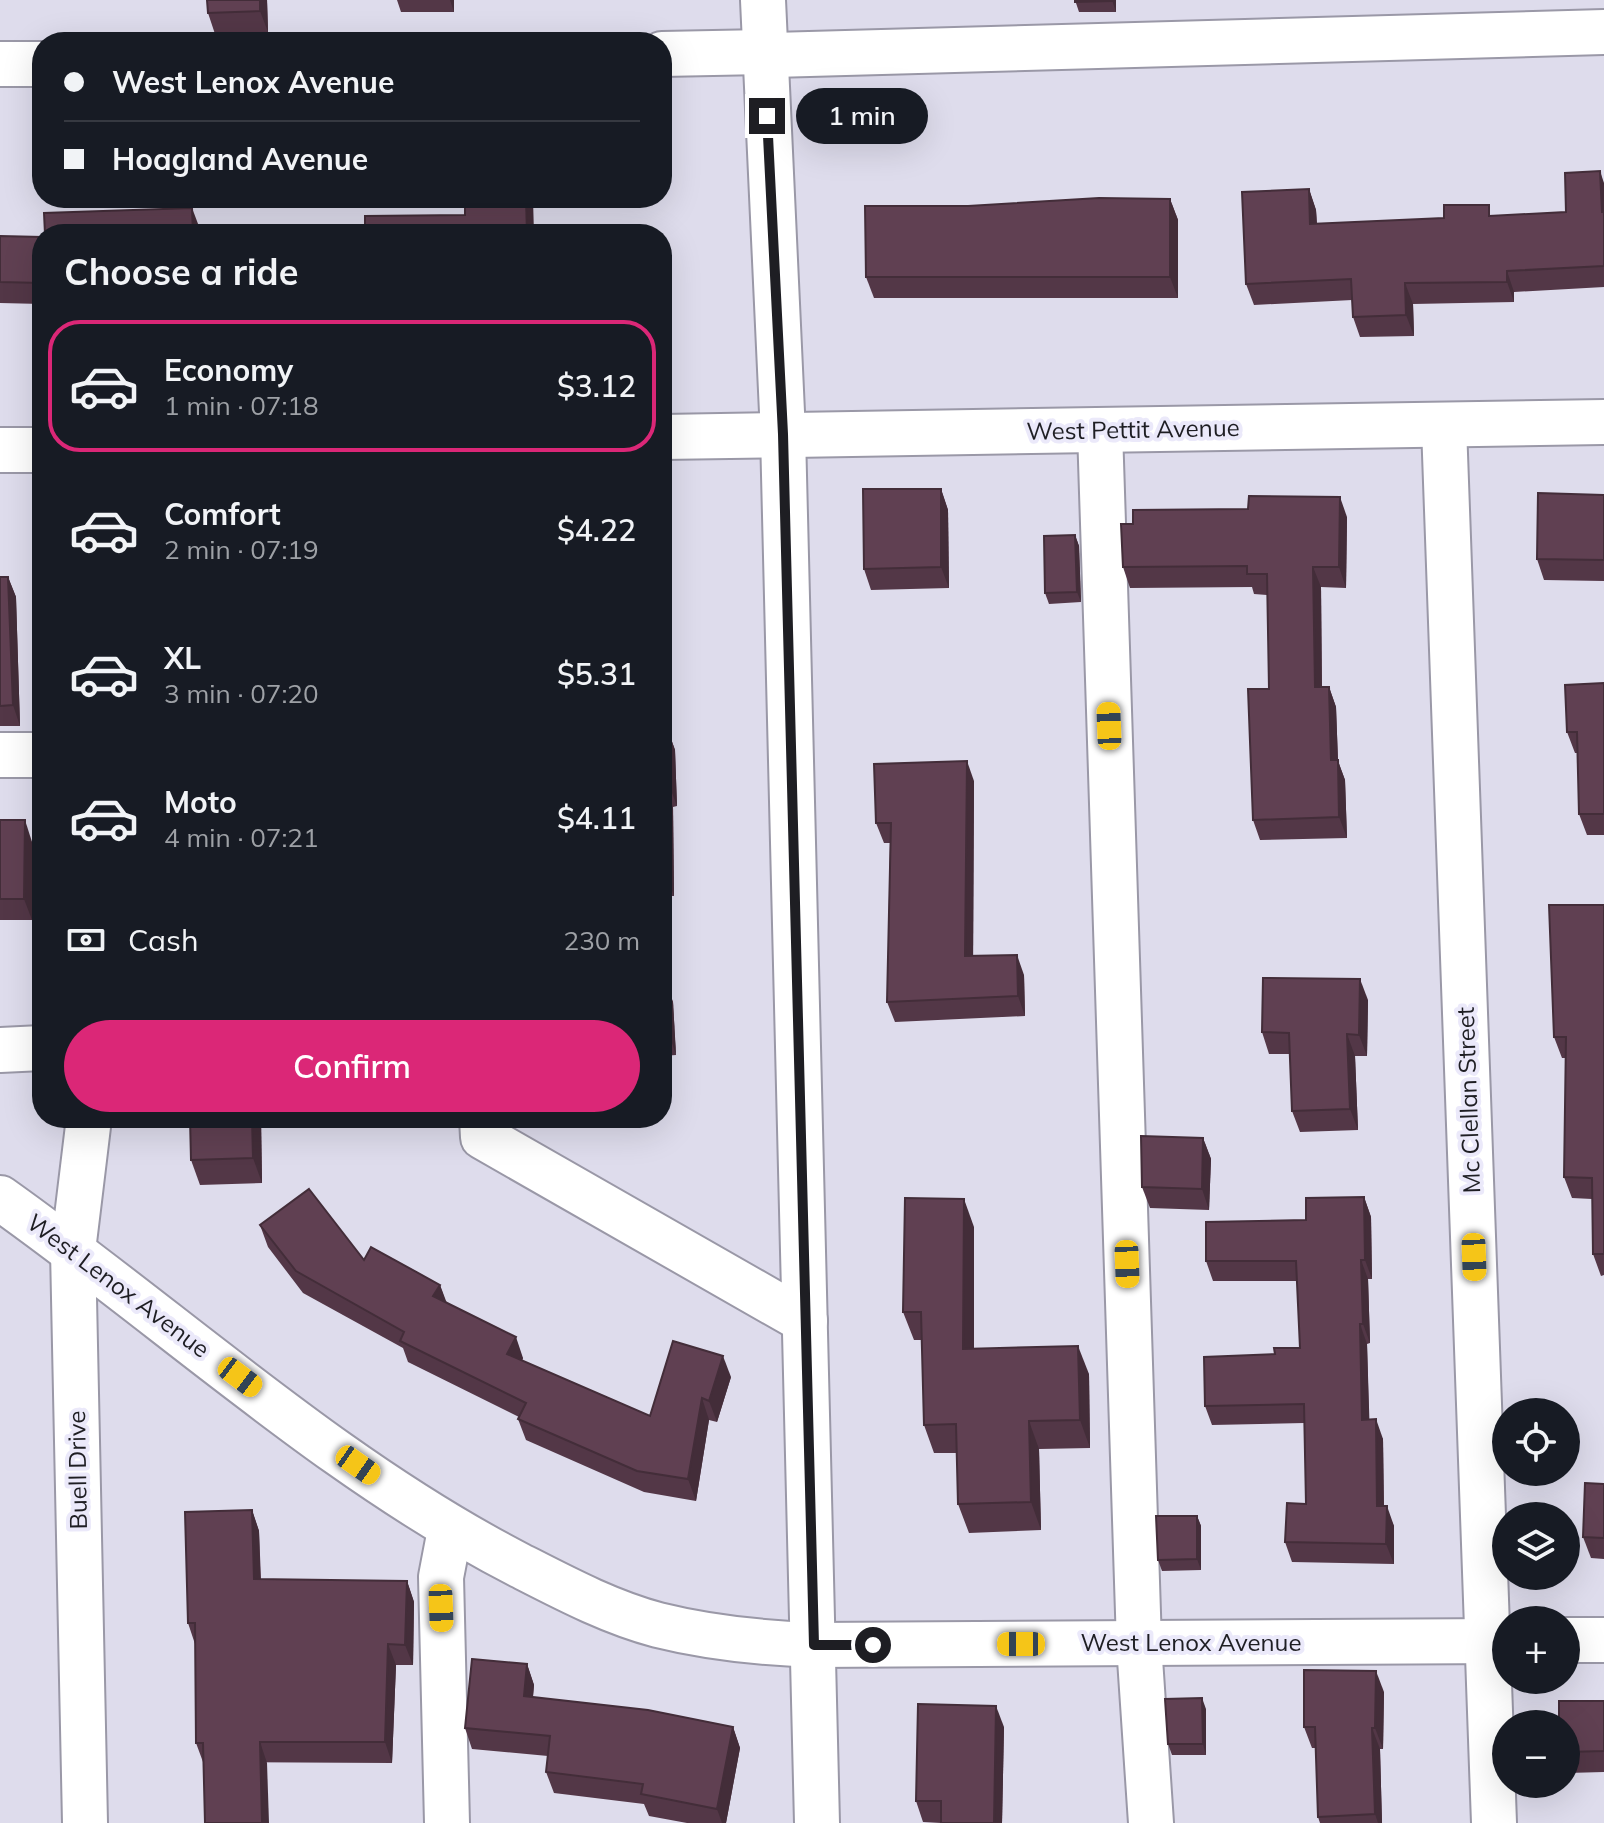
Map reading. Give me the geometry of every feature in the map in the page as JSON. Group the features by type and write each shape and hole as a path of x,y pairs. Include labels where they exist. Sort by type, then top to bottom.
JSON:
{"street":[{"path":"763,0 783,434 817,1823"},
{"path":"672,54 764,52 770,58 789,55 1604,32"},
{"path":"0,64 32,64"},
{"name":"West Pettit Avenue","path":"672,437 1604,422"},
{"name":"Mc Clellan Street","path":"1444,426 1495,1606"},
{"path":"1100,430 1139,1644 1151,1823"},
{"path":"0,450 32,450"},
{"path":"0,755 32,755"},
{"path":"0,1050 32,1048"},
{"name":"Buell Drive","path":"85,1823 73,1250 88,1128"},
{"path":"483,1128 483,1137 805,1321"},
{"name":"West Lenox Avenue","path":"0,1198 335,1449 450,1530 579,1596 655,1624 740,1642 814,1645 1492,1641"},
{"path":"447,1823 441,1577 450,1530"},
{"path":"1580,1640 1604,1640"},
{"name":"Mc Clellan Street","path":"1494,1823 1496,1694"}],"building":[{"path":"207,0 260,0 260,11 208,13"},
{"path":"1112,0 1112,1 1075,2"},
{"path":"1600,171 1604,266 1507,271 1507,282 1405,283 1406,315 1353,317 1351,279 1246,284 1242,192 1309,189 1310,224 1444,218 1444,205 1489,205 1489,216 1566,212 1565,173"},
{"path":"1099,198 1170,199 1170,277 866,277 865,206 968,206"},
{"path":"192,208 193,224 45,224 44,213"},
{"path":"465,208 526,208 527,224 365,224 365,216 465,215"},
{"path":"0,236 32,237 32,283 0,282"},
{"path":"863,489 941,489 941,567 864,569"},
{"path":"1538,493 1604,495 1604,560 1537,559"},
{"path":"1249,496 1340,497 1339,567 1313,567 1315,687 1329,687 1331,760 1338,760 1339,817 1253,820 1248,689 1269,689 1267,574 1247,574 1247,566 1123,567 1121,524 1133,524 1133,510 1248,509"},
{"path":"1075,535 1077,592 1045,593 1044,536"},
{"path":"0,577 8,577 13,705 0,706"},
{"path":"1604,683 1604,814 1579,814 1577,732 1567,732 1565,685"},
{"path":"967,761 965,956 1017,955 1018,996 887,1002 891,823 876,823 874,764"},
{"path":"0,820 25,820 24,899 0,899"},
{"path":"1549,905 1604,905 1604,1254 1593,1254 1592,1178 1564,1177 1566,1037 1554,1037"},
{"path":"1263,978 1360,979 1359,1035 1347,1034 1350,1109 1292,1111 1289,1033 1262,1032"},
{"path":"190,1128 252,1128 253,1158 191,1160"},
{"path":"1141,1136 1203,1138 1202,1189 1142,1187"},
{"path":"309,1189 364,1260 371,1247 440,1285 433,1296 516,1337 507,1354 650,1416 673,1341 723,1356 709,1401 702,1398 688,1479 637,1471 518,1419 526,1403 400,1341 404,1332 296,1271 260,1225"},
{"path":"1364,1197 1365,1260 1361,1260 1363,1324 1360,1324 1362,1420 1376,1419 1377,1506 1387,1506 1386,1544 1285,1542 1287,1503 1306,1504 1304,1404 1205,1406 1204,1357 1275,1354 1274,1348 1300,1348 1296,1261 1206,1261 1206,1222 1306,1220 1306,1198"},
{"path":"905,1198 964,1199 963,1349 1078,1346 1080,1420 1029,1421 1031,1502 958,1504 956,1424 924,1425 921,1312 903,1312"},
{"path":"1585,1483 1604,1484 1604,1538 1583,1537"},
{"path":"252,1510 254,1579 407,1581 405,1645 388,1644 385,1742 260,1742 262,1823 205,1823 203,1743 196,1743 195,1623 188,1623 185,1512"},
{"path":"1156,1516 1197,1516 1197,1559 1158,1560"},
{"path":"472,1659 527,1664 524,1696 648,1710 733,1727 717,1809 641,1794 643,1784 546,1772 550,1736 465,1728"},
{"path":"1304,1670 1376,1671 1375,1728 1372,1728 1375,1814 1318,1817 1315,1727 1304,1727"},
{"path":"1202,1698 1203,1744 1168,1744 1165,1699"},
{"path":"1559,1701 1604,1701 1604,1751 1580,1752 1580,1710 1559,1710"},
{"path":"918,1704 996,1706 994,1823 941,1823 941,1801 916,1801"}],"route":[{"path":"767,116 783,434 814,1645 873,1645"}]}
